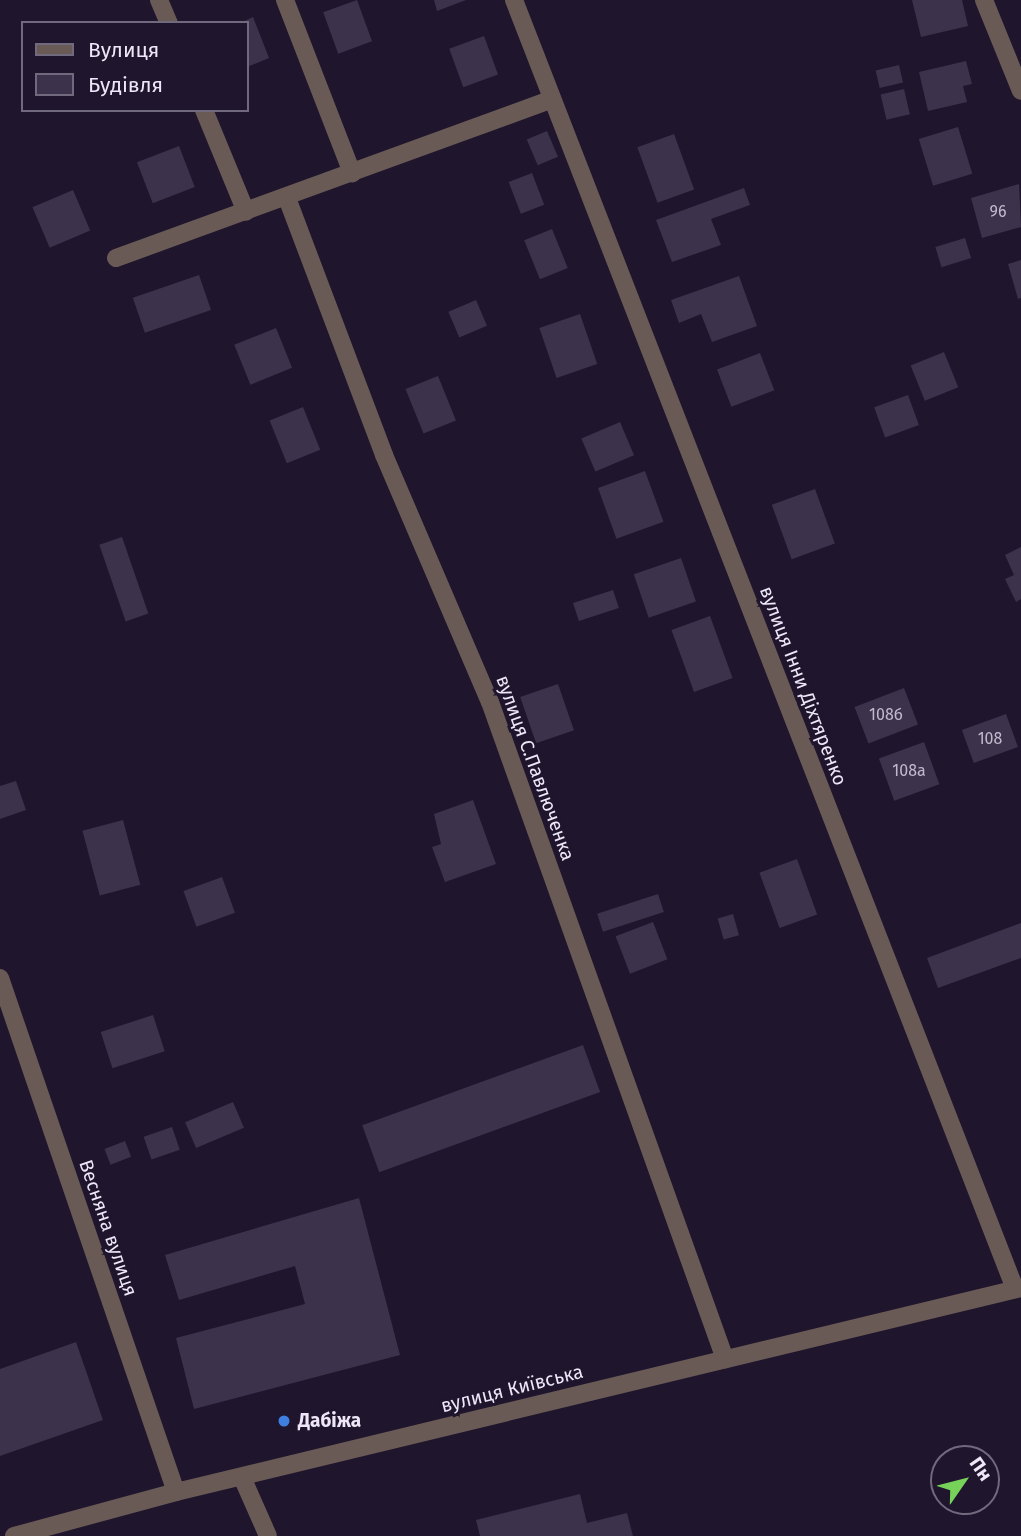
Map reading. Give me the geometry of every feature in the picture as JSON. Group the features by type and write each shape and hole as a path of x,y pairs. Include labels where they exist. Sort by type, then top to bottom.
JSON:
{"street":[{"path":"159,0 168,21"},
{"path":"285,0 352,173"},
{"name":"вулиця Інни Діхтяренко","path":"514,0 1018,1288"},
{"path":"984,0 1021,91"},
{"path":"116,258 287,198 552,99"},
{"path":"205,112 246,212"},
{"name":"вулиця С.Павлюченка","path":"287,198 384,455 490,702 725,1359"},
{"name":"Весняна вулиця","path":"0,978 176,1492"},
{"name":"вулиця Київська","path":"15,1536 176,1492 1018,1288"},
{"path":"242,1477 268,1536"}],"building":[{"path":"357,0 372,41 338,54 323,12"},
{"path":"434,0 466,0 437,11"},
{"path":"912,0 962,0 968,26 921,37"},
{"path":"253,17 269,58 248,67 248,21 244,21"},
{"path":"484,36 498,75 463,87 449,49"},
{"path":"966,61 972,84 963,86 967,102 928,111 919,72"},
{"path":"899,65 903,83 880,88 876,70"},
{"path":"904,89 910,114 886,120 881,94"},
{"path":"958,127 972,174 933,186 919,139"},
{"path":"547,131 558,157 538,165 527,140"},
{"path":"674,134 694,189 658,203 637,147"},
{"path":"179,146 195,187 153,203 137,162"},
{"path":"532,173 544,205 521,214 509,182"},
{"path":"1019,184 1021,227 982,238 971,198"},
{"path":"744,188 750,205 711,219 721,245 672,262 656,220"},
{"path":"73,190 90,231 50,248 32,207"},
{"path":"552,229 568,268 540,279 524,240"},
{"path":"965,238 971,258 941,267 935,247"},
{"path":"1021,260 1021,298 1018,299 1008,264"},
{"path":"199,275 211,310 145,333 133,298"},
{"path":"739,276 757,326 712,342 701,314 679,323 671,300"},
{"path":"476,300 487,326 459,337 448,312"},
{"path":"580,314 597,364 557,378 539,328"},
{"path":"276,328 292,368 250,385 234,345"},
{"path":"944,352 958,387 925,401 911,365"},
{"path":"760,353 774,390 731,407 717,369"},
{"path":"438,376 456,421 424,434 406,389"},
{"path":"908,395 919,425 885,437 874,407"},
{"path":"303,407 320,450 287,463 270,420"},
{"path":"620,422 634,455 595,472 581,438"},
{"path":"645,471 663,522 616,539 598,488"},
{"path":"815,489 835,544 792,559 772,505"},
{"path":"122,537 148,614 126,621 99,545"},
{"path":"1021,547 1021,599 1016,602 1005,579 1014,575 1005,555"},
{"path":"681,558 696,601 649,618 634,574"},
{"path":"613,590 619,608 579,621 573,603"},
{"path":"710,616 733,678 694,692 671,630"},
{"path":"558,684 574,730 536,743 520,697"},
{"path":"904,688 918,724 868,743 855,707"},
{"path":"1006,714 1018,747 974,763 962,730"},
{"path":"924,742 939,784 894,801 879,758"},
{"path":"16,781 26,810 0,819 0,786"},
{"path":"473,800 496,864 445,882 432,847 441,844 434,814"},
{"path":"123,820 140,885 100,896 82,831"},
{"path":"797,859 817,914 780,928 759,873"},
{"path":"222,877 235,913 196,927 183,891"},
{"path":"658,894 664,912 603,932 597,914"},
{"path":"733,914 739,935 724,940 718,918"},
{"path":"653,922 667,959 630,974 616,936"},
{"path":"1021,923 1021,958 938,988 927,958"},
{"path":"153,1015 165,1051 112,1068 101,1032"},
{"path":"583,1045 600,1092 379,1172 362,1125"},
{"path":"233,1102 244,1128 196,1148 185,1122"},
{"path":"172,1127 180,1150 151,1159 144,1137"},
{"path":"125,1141 131,1157 111,1165 104,1149"},
{"path":"359,1198 400,1355 194,1409 176,1338 305,1304 295,1266 179,1300 165,1255"},
{"path":"76,1342 103,1420 0,1456 0,1369"},
{"path":"580,1494 587,1523 627,1513 633,1536 480,1536 476,1520"}],"place":[{"name":"Дабіжа","path":"284,1421"}]}
